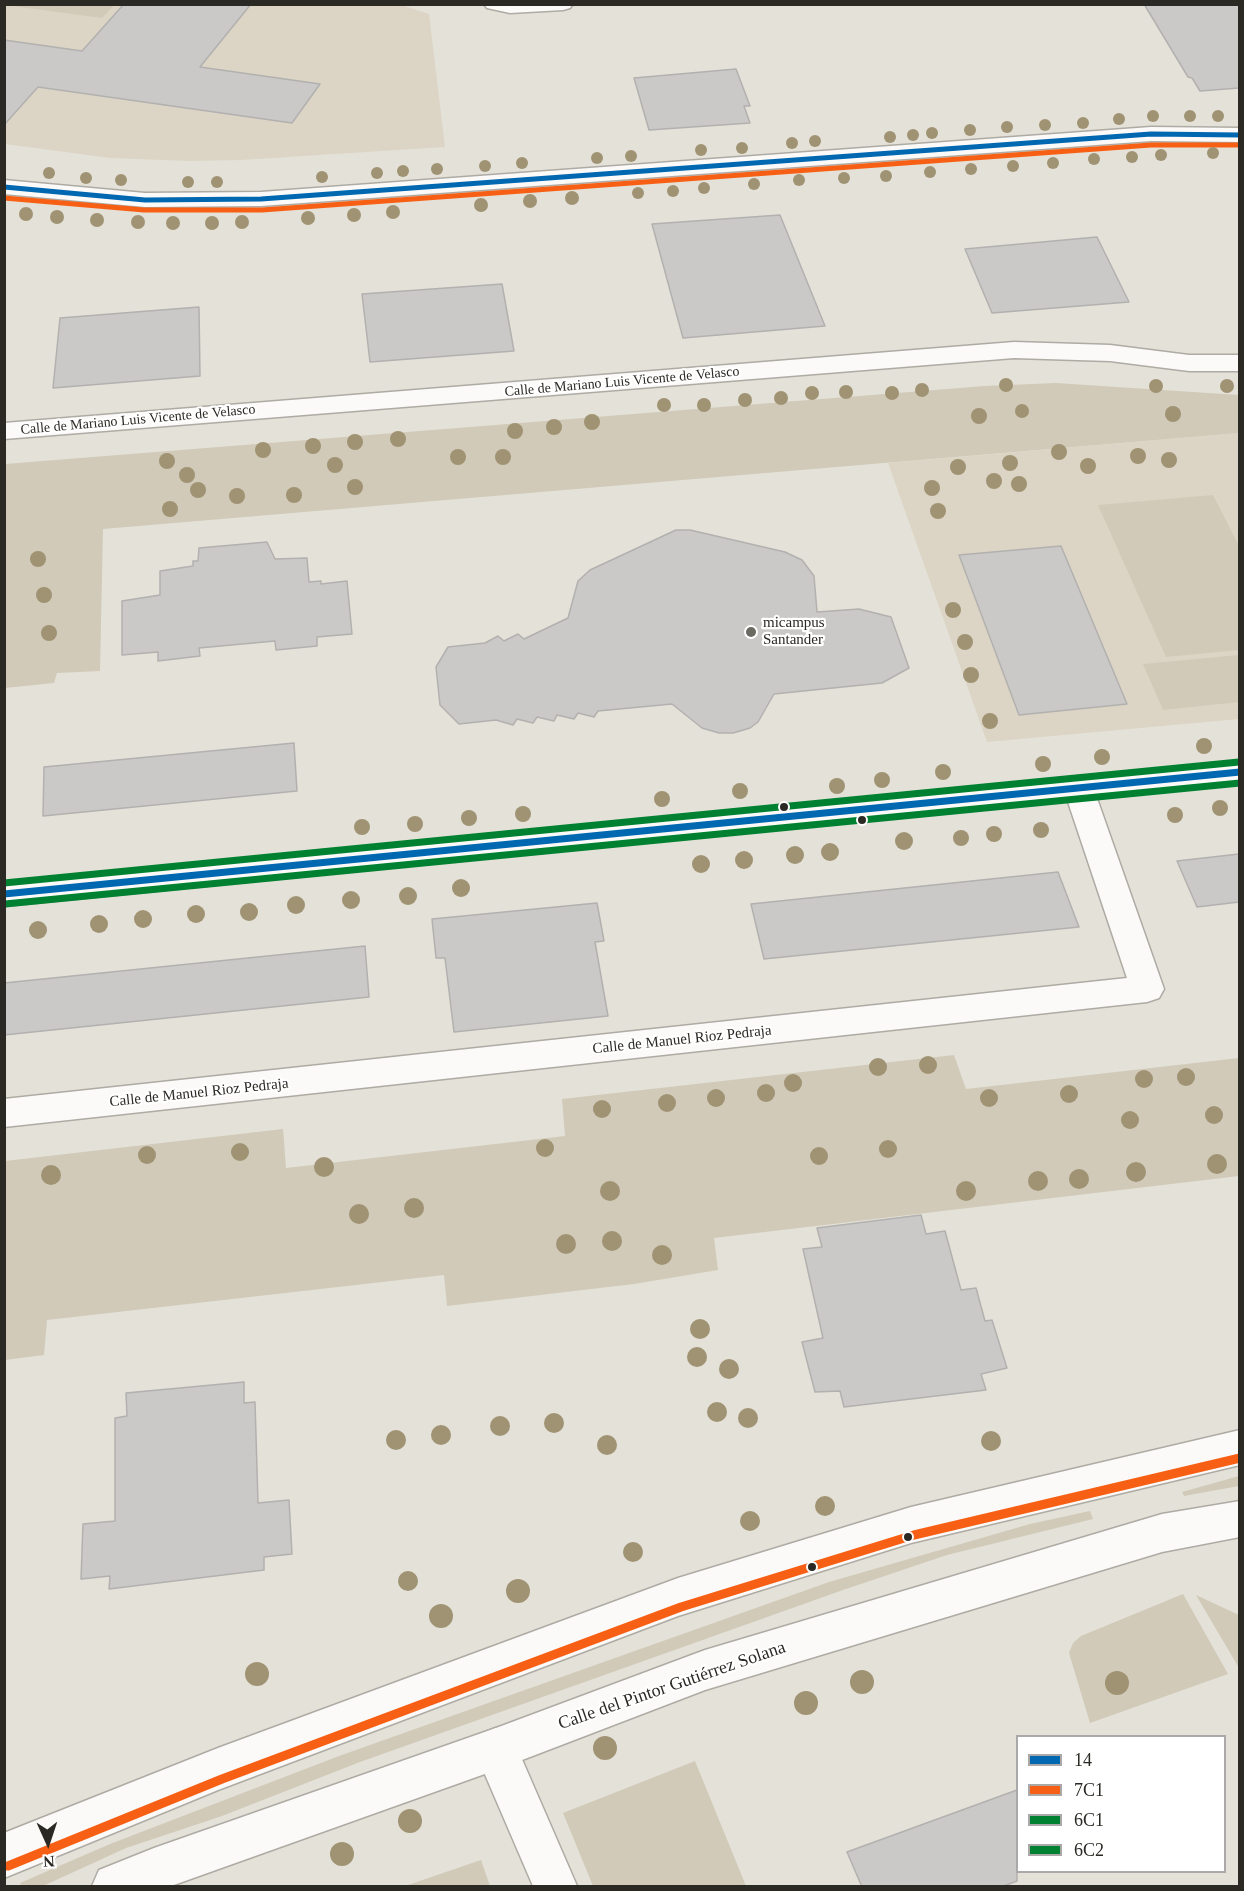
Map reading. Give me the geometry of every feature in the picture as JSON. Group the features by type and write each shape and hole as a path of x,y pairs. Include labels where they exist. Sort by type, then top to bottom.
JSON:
{"street":[{"path":"494,4 510,7 563,4"},
{"path":"4,187 134,200 268,199 416,190 1151,134 1239,135"},
{"name":"Calle de Mariano Luis Vicente de Velasco","path":"4,431 1014,350 1110,353 1189,363 1239,363"},
{"path":"4,894 1239,772"},
{"name":"Calle de Manuel Rioz Pedraja","path":"4,1113 1147,989 1078,787"},
{"path":"4,1856 218,1769 678,1597 911,1525 1239,1447"},
{"name":"Calle del Pintor Gutiérrez Solana","path":"115,1887 156,1878 705,1670 1162,1533 1239,1519"},
{"path":"496,1749 555,1887"}],"shaded area":[{"path":"114,4 102,18 5,5"},
{"path":"398,4 429,14 445,147 241,160 188,161 110,158 5,144 4,5"},
{"path":"1056,383 1239,395 1239,433 103,529 100,671 57,673 54,683 5,688 5,464 985,386"},
{"path":"1239,433 1239,719 987,742 888,463"},
{"path":"1213,495 1239,546 1239,650 1166,657 1098,505"},
{"path":"1239,655 1239,702 1163,710 1143,664"},
{"path":"954,1055 966,1089 1239,1058 1239,1176 714,1238 718,1270 634,1284 447,1306 444,1275 47,1320 44,1355 5,1360 5,1161 283,1129 286,1168 565,1136 562,1099"},
{"path":"1239,1476 1239,1486 1184,1496 1182,1492"},
{"path":"1090,1511 1093,1519 947,1555 360,1762 222,1816 126,1848 43,1886 22,1886 20,1883 110,1844 339,1756 829,1582 1030,1524"},
{"path":"1183,1594 1228,1674 1090,1723 1069,1653 1073,1643 1081,1636"},
{"path":"1196,1595 1239,1615 1239,1668"},
{"path":"695,1761 746,1886 593,1886 563,1813"},
{"path":"481,1860 490,1886 405,1886"}],"building":[{"path":"124,4 251,4 200,67 320,84 292,123 38,87 4,125 4,40 82,51"},
{"path":"1144,4 1239,4 1239,88 1200,91 1192,78 1188,77"},
{"path":"736,69 750,106 744,106 750,123 649,130 634,78"},
{"path":"780,215 825,326 683,338 652,224"},
{"path":"1097,237 1129,302 992,313 965,249"},
{"path":"502,284 514,351 370,362 362,294"},
{"path":"199,307 200,376 53,388 60,318"},
{"name":"micampus Santander","path":"676,530 690,530 785,552 802,560 814,576 817,612 859,609 891,617 909,668 882,683 774,694 758,722 750,728 733,733 719,733 702,728 672,704 598,711 594,717 578,713 574,719 557,715 554,721 537,717 533,723 517,719 513,725 496,720 459,724 440,705 436,667 448,647 485,643 498,636 504,641 518,634 524,639 568,618 578,581 590,570"},
{"path":"267,542 275,559 307,558 309,582 321,581 321,584 347,581 352,634 317,637 317,646 276,650 275,641 199,648 200,656 158,661 158,652 122,655 122,601 160,595 160,571 193,566 193,561 198,561 199,548"},
{"path":"1061,546 1127,704 1019,715 959,555"},
{"path":"294,743 297,791 43,816 44,767"},
{"path":"1239,854 1239,902 1197,907 1177,861"},
{"path":"1058,872 1079,927 764,959 751,904"},
{"path":"597,903 604,941 595,942 608,1016 454,1032 445,958 436,958 432,919"},
{"path":"365,946 369,997 4,1035 4,983"},
{"path":"921,1215 926,1234 945,1231 961,1290 976,1288 985,1321 992,1320 1007,1368 981,1374 986,1390 844,1407 840,1391 815,1392 802,1342 823,1338 803,1249 822,1247 817,1228"},
{"path":"244,1382 244,1403 255,1402 258,1503 289,1500 292,1554 264,1557 264,1570 109,1589 110,1576 81,1579 83,1524 115,1521 115,1418 127,1416 126,1393"},
{"path":"1016,1790 1017,1881 1001,1887 862,1887 847,1852"}],"transit line":[{"name":"14","path":"4,187 145,200 261,199 1151,134 1240,135"},
{"name":"7C1","path":"4,198 144,210 262,210 1151,145 1240,145"},
{"name":"6C2","path":"4,883 1239,762"},
{"name":"14","path":"4,894 1240,772"},
{"name":"6C1","path":"5,904 1240,783"},
{"name":"7C1","path":"8,1866 222,1779 681,1607 914,1535 1240,1458"}],"place":[{"name":"micampus Santander","path":"751,632"}]}
